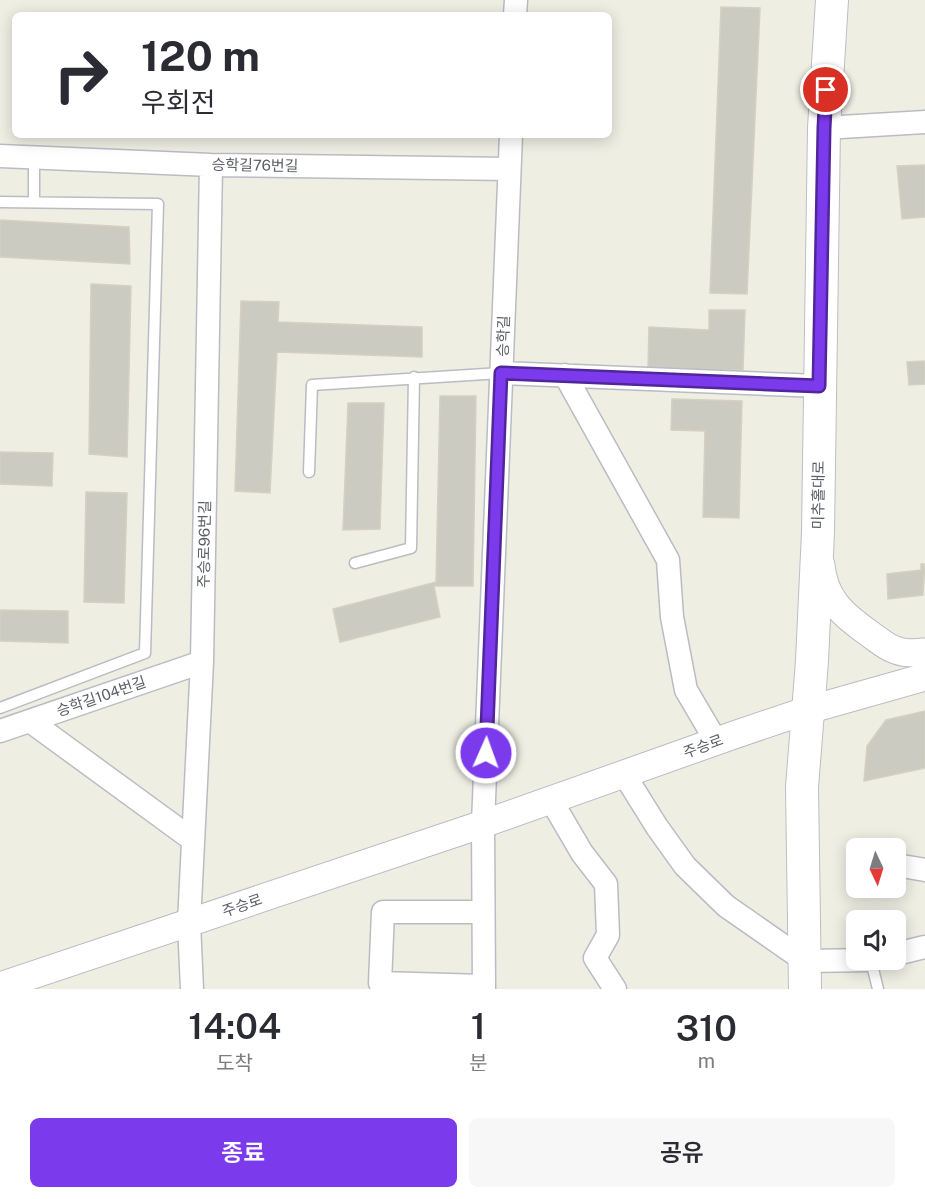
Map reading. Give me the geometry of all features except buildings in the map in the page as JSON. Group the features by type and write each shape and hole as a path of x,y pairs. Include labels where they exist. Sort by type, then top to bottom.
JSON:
{"main road":[{"name":"미추홀대로","path":"805,975 802,787 818,532 824,128 832,0"}],"street":[{"path":"824,128 925,122"},
{"name":"승학길","path":"483,824 511,138"},
{"name":"승학길76번길","path":"0,156 211,165 509,169"},
{"name":"주승로96번길","path":"192,989 189,923 202,662 211,165"},
{"path":"501,373 819,386"},
{"path":"565,375 668,560 672,617 686,690 716,741"},
{"path":"818,532 822,580 832,602 850,620 894,650 908,653 925,652"},
{"name":"승학길104번길","path":"0,731 202,662"},
{"name":"주승로","path":"0,986 483,824 808,710 925,677"},
{"path":"30,721 193,840"},
{"path":"624,774 657,827 686,866 726,906 805,975 846,966"},
{"path":"551,800 582,853 606,884 608,935 595,958 615,989"},
{"path":"483,824 484,987 380,982 383,912 483,912"},
{"path":"906,867 925,870"},
{"path":"906,952 925,947"}],"lane":[{"path":"34,158 34,202"},
{"path":"0,202 158,204 145,652 0,708"},
{"path":"309,472 312,385 501,373"},
{"path":"355,563 411,548 414,377"},
{"path":"15,703 30,721"},
{"path":"874,970 878,989"}],"route":[{"path":"486,753 501,373 819,386 826,90"}]}
